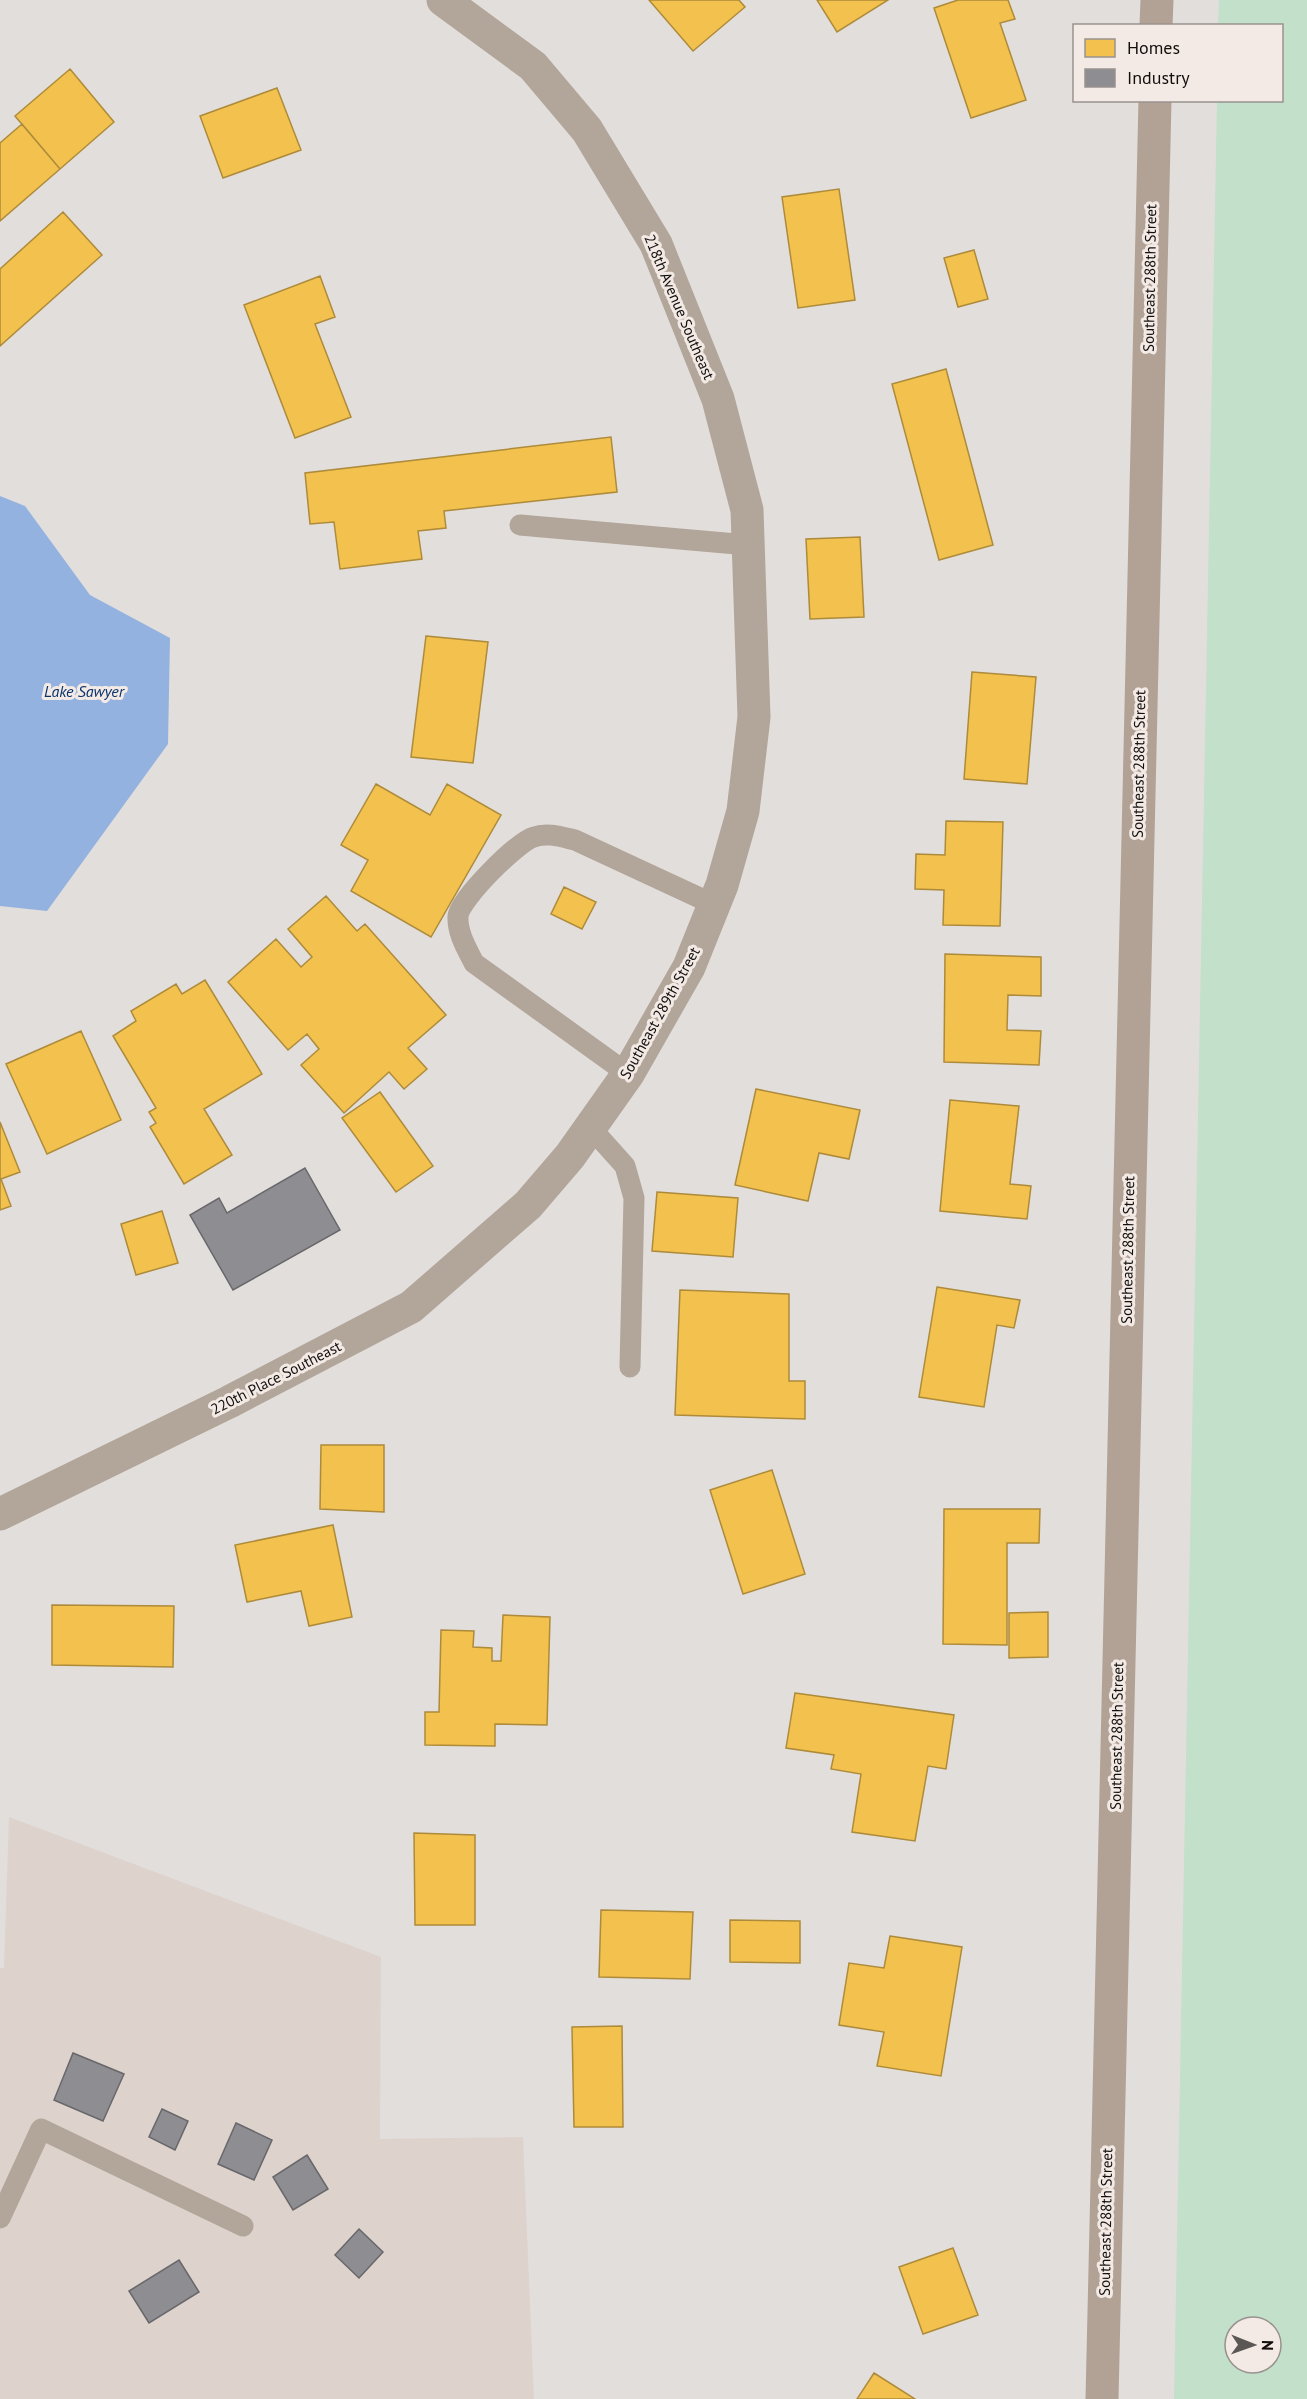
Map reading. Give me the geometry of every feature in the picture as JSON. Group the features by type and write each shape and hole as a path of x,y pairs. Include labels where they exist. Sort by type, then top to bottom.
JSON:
{"street":[{"name":"218th Avenue Southeast","path":"443,0 533,66 587,130 650,234 718,399 747,510"},
{"path":"1156,24 1157,0"},
{"name":"Southeast 288th Street","path":"1102,2399 1155,102"},
{"name":"Southeast 289th Street","path":"528,1205 590,1127 628,1074 689,967 715,904 742,811 754,717 747,510"},
{"name":"220th Place Southeast","path":"0,1514 229,1402 411,1307 528,1205"}],"lane":[{"path":"520,525 748,545"},
{"path":"628,1074 474,963 461,937 458,915 463,903 511,852 533,837 550,835 575,840 715,904"},
{"path":"590,1127 625,1166 634,1198 630,1367"},
{"path":"0,2218 41,2129 243,2226"}],"shaded area":[{"path":"9,1817 381,1957 380,2139 523,2137 534,2399 0,2399 0,1968 4,1968"}],"green space":[{"path":"1219,0 1307,0 1307,2399 1174,2399 1217,102 1283,102 1283,24 1218,24"}],"water":[{"name":"Lake Sawyer","path":"0,496 25,506 90,595 170,638 168,744 47,911 0,906"}],"building: Homes":[{"path":"649,0 739,0 745,7 693,51"},
{"path":"817,0 888,0 837,32"},
{"path":"958,0 1008,0 1015,19 1000,23 1026,100 971,118 934,8"},
{"path":"70,69 114,122 60,169 15,116"},
{"path":"277,88 301,150 223,178 200,116"},
{"path":"22,124 60,169 0,221 0,143"},
{"path":"839,189 855,300 798,308 782,197"},
{"path":"63,212 102,255 0,346 0,269"},
{"path":"974,250 988,299 958,307 944,258"},
{"path":"320,276 335,317 315,324 351,417 295,438 244,305"},
{"path":"946,369 993,545 939,560 892,384"},
{"path":"611,437 617,492 444,511 446,528 418,531 422,559 340,569 334,522 310,524 305,473"},
{"path":"860,537 864,617 810,619 806,539"},
{"path":"426,636 488,642 473,763 411,757"},
{"path":"972,672 1036,677 1027,784 964,779"},
{"path":"376,784 430,815 447,784 501,815 431,937 351,891 368,860 341,845"},
{"path":"946,821 1003,822 1000,926 943,925 944,890 915,889 916,854 945,855"},
{"path":"564,887 596,902 582,929 551,914"},
{"path":"326,896 357,931 365,924 446,1015 408,1048 427,1069 404,1089 389,1072 344,1113 301,1065 319,1049 307,1034 288,1050 228,982 276,939 301,967 312,957 288,929"},
{"path":"945,954 1041,957 1041,996 1008,995 1007,1030 1041,1031 1039,1065 944,1062"},
{"path":"205,980 262,1074 204,1109 232,1155 184,1184 150,1127 156,1123 149,1112 156,1108 113,1036 136,1021 131,1011 176,984 182,994"},
{"path":"81,1031 121,1120 47,1154 6,1064"},
{"path":"756,1089 860,1110 849,1159 819,1153 808,1201 735,1185"},
{"path":"380,1092 433,1166 396,1192 342,1118"},
{"path":"950,1100 1019,1106 1010,1184 1031,1186 1027,1219 940,1211"},
{"path":"0,1122 20,1172 1,1179 11,1206 0,1210"},
{"path":"657,1192 738,1198 733,1257 652,1251"},
{"path":"162,1211 178,1263 136,1275 121,1224"},
{"path":"937,1287 1020,1300 1014,1328 997,1325 984,1407 919,1397"},
{"path":"680,1290 789,1294 789,1381 805,1381 805,1419 675,1415"},
{"path":"321,1445 384,1445 384,1512 320,1509"},
{"path":"772,1470 805,1574 743,1594 710,1490"},
{"path":"944,1509 1040,1509 1039,1543 1007,1543 1007,1645 943,1644"},
{"path":"333,1525 352,1617 309,1626 301,1591 247,1602 235,1545"},
{"path":"52,1605 174,1606 173,1667 52,1665"},
{"path":"1048,1612 1048,1657 1009,1658 1009,1613"},
{"path":"503,1615 550,1617 547,1725 495,1724 495,1746 425,1745 425,1712 439,1712 441,1630 474,1631 473,1647 492,1648 492,1661 501,1661"},
{"path":"795,1693 954,1715 946,1769 928,1766 915,1841 852,1832 861,1774 831,1769 834,1755 786,1748"},
{"path":"414,1833 475,1835 475,1925 415,1925"},
{"path":"601,1910 693,1912 690,1979 599,1977"},
{"path":"730,1920 800,1921 800,1963 730,1962"},
{"path":"890,1936 962,1947 941,2076 877,2066 884,2032 839,2025 849,1963 884,1968"},
{"path":"622,2026 623,2127 574,2127 572,2027"},
{"path":"953,2248 978,2315 923,2334 899,2267"},
{"path":"874,2373 915,2399 857,2399"}],"building: Industry":[{"path":"305,1168 340,1230 233,1290 190,1215 219,1198 227,1213"},
{"path":"73,2053 124,2074 103,2121 54,2100"},
{"path":"162,2109 188,2121 175,2150 149,2137"},
{"path":"236,2123 272,2140 254,2180 218,2164"},
{"path":"307,2155 328,2189 293,2210 273,2177"},
{"path":"359,2229 383,2252 359,2278 335,2255"},
{"path":"179,2260 199,2292 149,2323 129,2291"}]}
